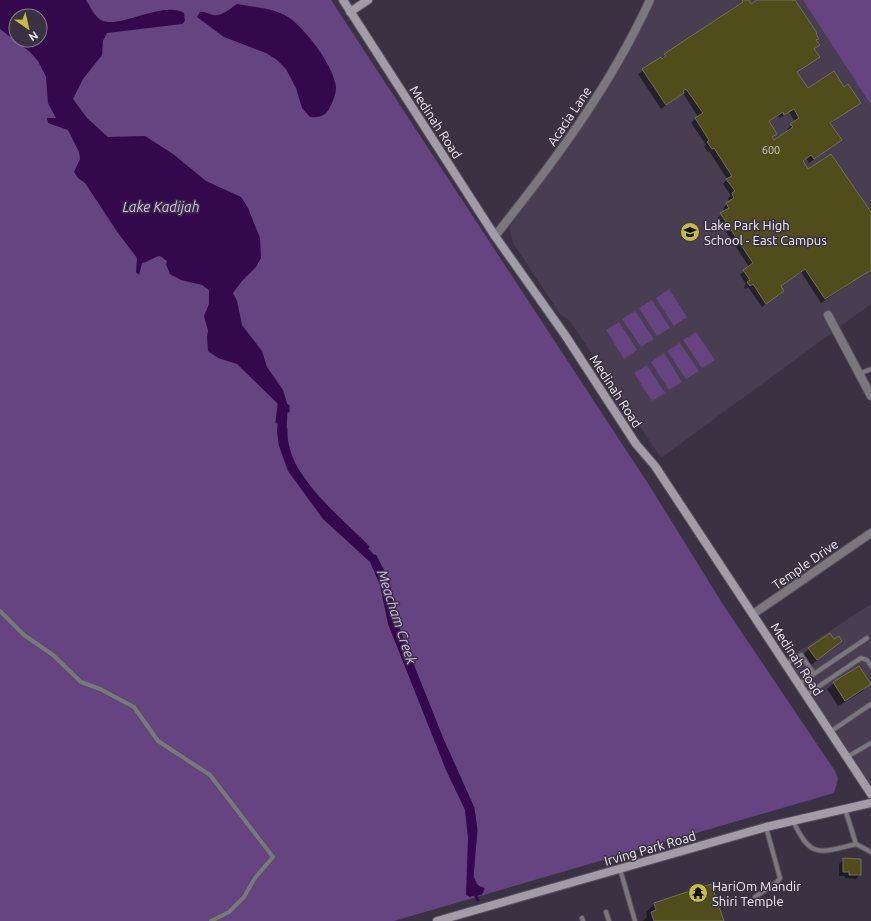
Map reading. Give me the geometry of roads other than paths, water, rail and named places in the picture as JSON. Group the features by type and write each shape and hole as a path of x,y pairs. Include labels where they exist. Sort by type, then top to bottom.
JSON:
{"main road":[{"name":"Medinah Road","path":"342,0 495,236 565,335 636,444 655,466 871,794"},
{"path":"350,12 368,0"},
{"name":"Irving Park Road","path":"437,921 766,827 871,802"}],"street":[{"name":"Acacia Lane","path":"495,236 533,189 590,109 609,78 650,0"},
{"path":"828,315 871,396"},
{"name":"Temple Drive","path":"753,614 871,533"}],"lane":[{"path":"859,374 871,370"},
{"path":"0,611 24,635 52,655 81,682 105,691 134,707 158,741 210,775 273,857 255,878 244,897 229,912 211,921"},
{"path":"799,684 867,638"},
{"path":"786,664 801,655 814,674"},
{"path":"806,695 861,658 867,660 871,666"},
{"path":"830,732 871,704"},
{"path":"847,757 871,743"},
{"path":"845,809 856,844"},
{"path":"793,821 802,839 813,849 825,851 856,844 871,852"},
{"path":"755,897 777,882 780,878 766,827"},
{"path":"620,869 635,921"},
{"path":"606,912 609,921"}],"water":[{"name":"Lake Kadijah","path":"0,0 86,0 94,13 101,20 109,22 129,19 165,10 175,10 184,13 185,21 182,24 107,33 103,41 102,55 83,79 73,99 87,118 108,137 145,136 173,154 206,181 241,197 248,208 260,238 261,258 256,267 242,281 233,293 237,301 242,325 262,351 267,367 283,390 288,406 286,435 288,449 294,463 323,504 355,534 378,559 388,581 393,613 399,631 442,739 473,808 476,830 472,880 483,889 481,893 470,897 466,895 468,838 465,810 446,770 388,624 380,585 370,562 323,519 288,471 279,446 277,432 279,405 237,364 218,358 208,351 208,331 204,316 209,304 209,290 202,285 181,280 170,274 166,264 167,261 160,256 142,263 139,275 136,272 137,258 118,233 85,183 78,178 74,172 80,159 79,152 68,130 48,123 47,118 56,118 48,103 46,77 38,61 25,48 48,48 48,8 8,8 8,35 0,29"},
{"path":"237,4 264,8 283,14 295,22 318,48 330,69 336,87 332,102 324,114 319,117 310,117 302,108 296,88 286,69 277,60 266,53 224,37 197,17 200,12 219,15"}],"waterway":[{"name":"Meacham Creek","path":"277,422 279,405 288,406 288,411"},
{"name":"Meacham Creek","path":"286,429 288,447 294,464 303,480 315,495 368,547"},
{"name":"Meacham Creek","path":"375,556 388,581 392,601"},
{"name":"Meacham Creek","path":"393,611 399,631 442,739 473,808 476,830 472,877 475,883"},
{"name":"Meacham Creek","path":"478,900 475,895 481,893 483,889 481,888"}],"place":[{"name":"Lake Park High School - East Campus","path":"690,232"},
{"name":"HariOm Mandir Shiri Temple","path":"698,893"}]}
